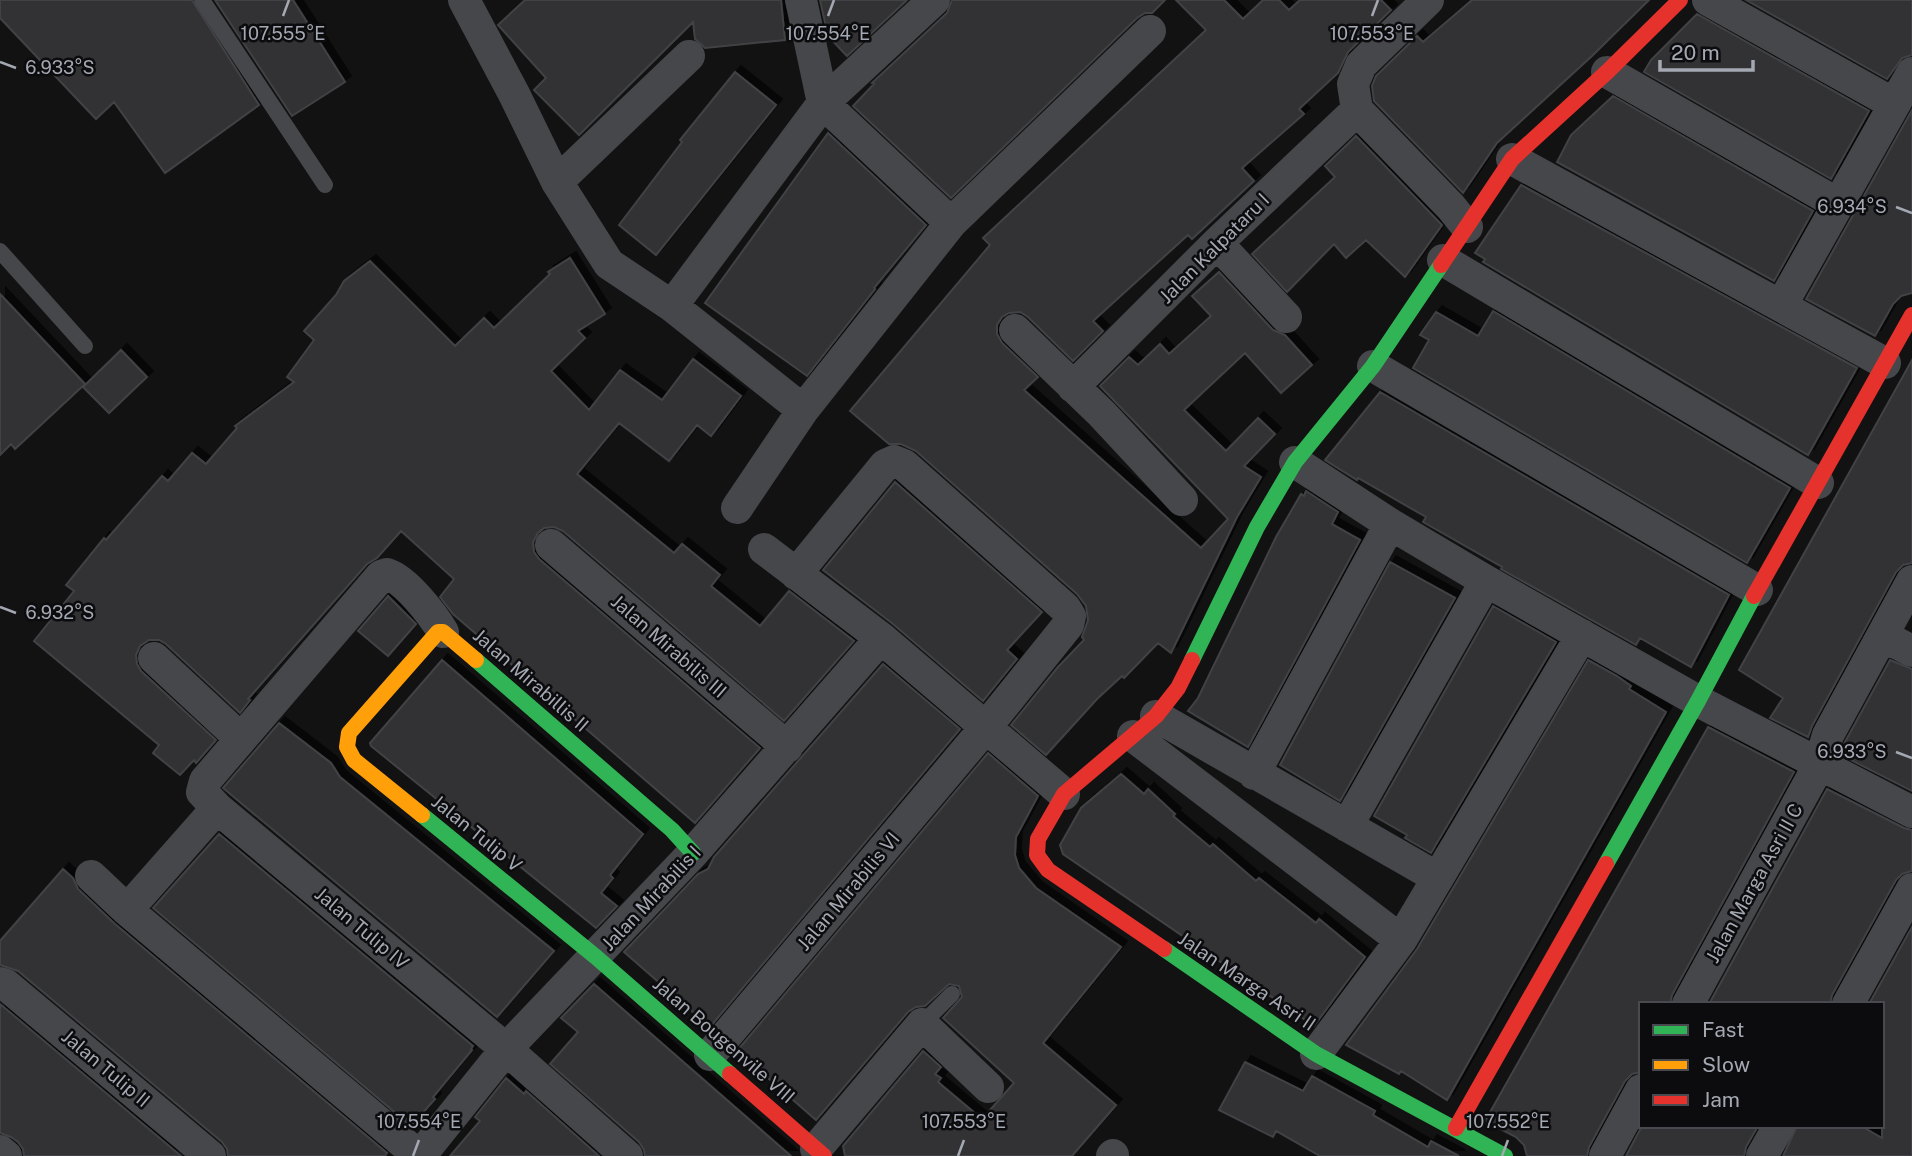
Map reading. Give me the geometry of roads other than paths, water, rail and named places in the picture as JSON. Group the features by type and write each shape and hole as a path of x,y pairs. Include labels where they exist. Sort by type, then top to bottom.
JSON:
{"street":[{"path":"801,0 823,103 951,223"},
{"path":"672,306 823,103 934,0"},
{"name":"Jalan Marga Asri II","path":"1505,1156 1316,1054 1048,870 1037,855 1038,839 1064,794 1145,726 1178,688 1257,527 1295,462 1373,366 1512,159 1607,72 1680,0"},
{"path":"1708,0 1894,104"},
{"path":"467,1 557,182 609,264 672,306 803,410"},
{"path":"1411,5 1361,65 1353,84 1357,110 1451,206 1467,227"},
{"path":"737,508 803,410 951,223 1150,31"},
{"path":"557,182 689,56"},
{"path":"1607,72 1838,204"},
{"path":"1781,306 1912,73"},
{"name":"Jalan Kalpataru I","path":"1073,387 1217,243 1357,110"},
{"path":"1512,159 1885,363"},
{"path":"1217,243 1286,317"},
{"path":"1443,260 1818,482"},
{"path":"1456,1128 1698,701 1757,590 1885,363 1910,323"},
{"path":"1015,330 1102,414 1182,500"},
{"path":"1373,366 1757,590"},
{"name":"Jalan Mirabilis VI","path":"710,1055 1069,625 1070,616 1065,608 904,465 894,461 885,466 796,574"},
{"path":"1295,462 1390,524 1486,581 1698,701 1912,812"},
{"path":"1254,774 1390,524"},
{"name":"Jalan Mirabilis III","path":"551,545 787,747"},
{"path":"764,549 881,638 1064,794"},
{"path":"127,910 217,808 202,792 205,781 381,576 392,576 400,581 428,610 443,632"},
{"path":"1347,826 1486,581"},
{"name":"Jalan Marga Asri II C","path":"1689,1002 1820,763 1828,735 1912,581"},
{"name":"Jalan Mirabillis II","path":"349,733 438,632 443,632 672,831 693,853"},
{"path":"1316,1054 1401,940 1582,635"},
{"path":"1883,636 1912,651"},
{"name":"Jalan Mirabilis I","path":"420,1156 506,1049 693,853 881,638"},
{"path":"154,658 241,739"},
{"path":"1145,726 1254,774 1438,878"},
{"path":"1145,726 1401,940"},
{"name":"Jalan Tulip V","path":"349,733 347,747 354,760 596,957"},
{"name":"Jalan Tulip IV","path":"217,808 506,1049 627,1156"},
{"path":"91,876 127,910 420,1156"},
{"path":"1849,1002 1912,889"},
{"name":"Jalan Bougenvile VIII","path":"596,957 820,1153"},
{"name":"Jalan Tulip II","path":"0,983 6,985 210,1156"},
{"path":"820,1153 922,1024 988,1087"},
{"path":"1605,1156 1639,1094"},
{"path":"1762,1156 1778,1128"},
{"path":"0,1151 6,1156"}],"lane":[{"path":"202,0 325,186"},
{"path":"0,251 85,346"},
{"path":"922,1024 953,994"}]}
